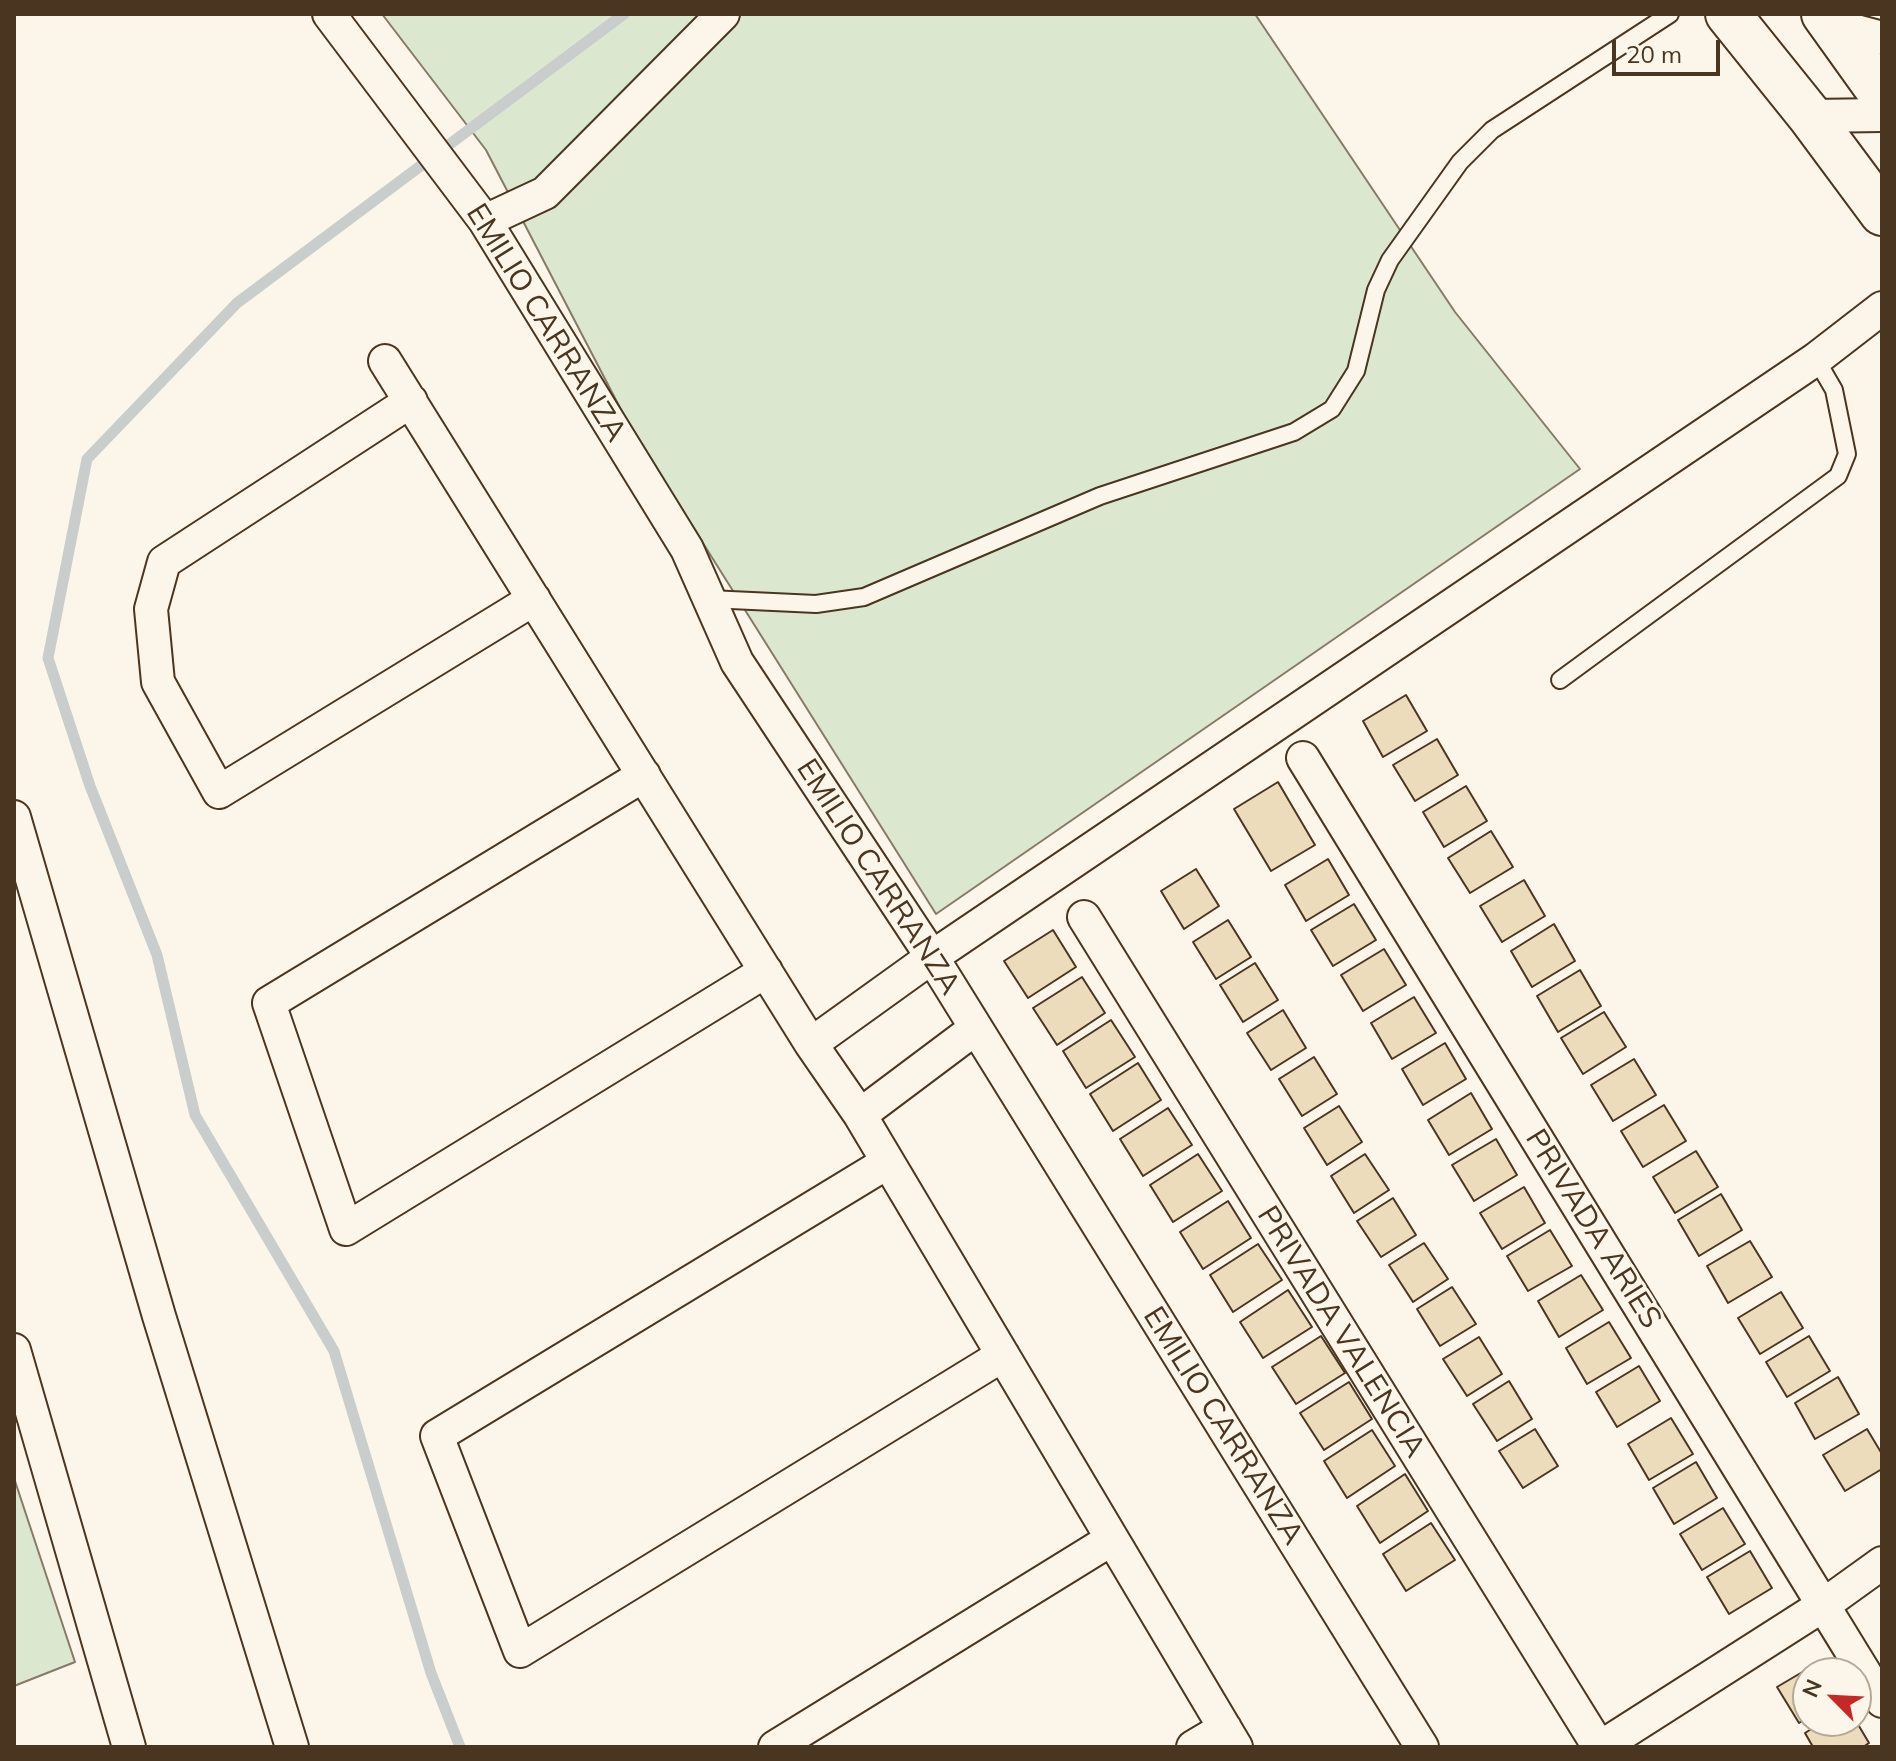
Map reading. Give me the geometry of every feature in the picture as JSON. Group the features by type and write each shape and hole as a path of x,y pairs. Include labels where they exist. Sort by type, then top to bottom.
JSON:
{"main road":[{"path":"1728,14 1810,116 1882,213"},
{"path":"1828,19 1882,95"}],"street":[{"name":"EMILIO CARRANZA","path":"329,14 485,221 687,549 737,662 932,957 1422,1747"},
{"path":"485,221 545,193 723,14"},
{"path":"1828,19 1882,38"},
{"path":"1810,116 1882,115"},
{"path":"811,1044 932,957 1816,359 1882,308"},
{"path":"385,361 811,1044 860,1115 1231,1738 1193,1747"},
{"path":"411,401 164,562 151,609 158,682 219,792 534,599"},
{"name":"PRIVADA ARIES","path":"1303,758 1882,1701"},
{"path":"644,775 269,1003 346,1229 766,971"},
{"path":"14,817 159,1316 292,1747"},
{"name":"PRIVADA VALENCIA","path":"1084,917 1600,1747"},
{"path":"860,1115 976,1028"},
{"path":"888,1162 437,1436 520,1651 1003,1355"},
{"path":"14,1350 129,1747"},
{"path":"775,1747 1112,1539"},
{"path":"1600,1747 1825,1604 1882,1563"}],"lane":[{"path":"709,599 816,604 864,597 1100,496 1294,432 1332,409 1356,371 1376,290 1390,260 1460,162 1492,130 1670,14"},
{"path":"1560,680 1838,476 1847,454 1834,390 1816,359"}],"green space":[{"path":"382,14 1255,14 1455,312 1580,469 936,914 630,427 486,150"},
{"path":"14,1478 75,1662 14,1686"}],"building":[{"path":"1406,695 1427,731 1383,757 1363,721"},
{"path":"1437,739 1458,775 1415,801 1393,765"},
{"path":"1278,782 1315,845 1271,871 1234,809"},
{"path":"1466,786 1487,821 1444,847 1423,812"},
{"path":"1491,831 1513,867 1470,893 1448,858"},
{"path":"1328,859 1349,895 1306,921 1285,885"},
{"path":"1196,869 1219,906 1184,929 1161,891"},
{"path":"1524,880 1545,916 1502,942 1480,906"},
{"path":"1354,904 1376,940 1333,966 1311,930"},
{"path":"1228,920 1251,957 1216,979 1193,942"},
{"path":"1554,924 1575,961 1532,987 1511,951"},
{"path":"1053,930 1076,967 1028,998 1004,961"},
{"path":"1384,949 1406,985 1363,1011 1341,975"},
{"path":"1255,963 1278,1000 1243,1022 1220,985"},
{"path":"1580,970 1601,1006 1558,1032 1537,996"},
{"path":"1082,977 1105,1013 1057,1045 1033,1008"},
{"path":"1414,997 1436,1033 1392,1059 1371,1023"},
{"path":"1283,1010 1306,1048 1271,1070 1247,1033"},
{"path":"1604,1012 1626,1047 1583,1074 1561,1038"},
{"path":"1111,1020 1135,1057 1086,1088 1063,1051"},
{"path":"1445,1043 1466,1079 1423,1105 1402,1069"},
{"path":"1314,1057 1337,1094 1302,1116 1279,1079"},
{"path":"1634,1059 1656,1095 1613,1121 1591,1085"},
{"path":"1138,1063 1161,1100 1113,1131 1090,1094"},
{"path":"1471,1093 1492,1129 1449,1155 1428,1120"},
{"path":"1664,1105 1686,1141 1643,1167 1621,1131"},
{"path":"1339,1106 1362,1142 1327,1165 1304,1128"},
{"path":"1168,1108 1192,1145 1143,1176 1120,1139"},
{"path":"1496,1139 1517,1175 1474,1201 1452,1165"},
{"path":"1696,1151 1718,1187 1675,1213 1653,1177"},
{"path":"1198,1154 1222,1191 1173,1222 1150,1185"},
{"path":"1365,1154 1389,1190 1354,1213 1331,1176"},
{"path":"1524,1187 1545,1223 1502,1249 1480,1213"},
{"path":"1721,1194 1742,1230 1699,1256 1678,1220"},
{"path":"1393,1198 1416,1235 1381,1257 1357,1221"},
{"path":"1228,1201 1251,1238 1203,1269 1180,1232"},
{"path":"1550,1230 1572,1266 1528,1291 1507,1256"},
{"path":"1750,1241 1772,1277 1728,1303 1707,1266"},
{"path":"1424,1243 1448,1279 1413,1302 1389,1265"},
{"path":"1258,1244 1282,1280 1233,1312 1210,1275"},
{"path":"1581,1275 1603,1310 1559,1337 1538,1301"},
{"path":"1452,1287 1476,1324 1440,1346 1417,1309"},
{"path":"1288,1290 1312,1327 1263,1358 1240,1322"},
{"path":"1781,1292 1803,1328 1760,1354 1738,1318"},
{"path":"1609,1322 1631,1358 1587,1384 1566,1348"},
{"path":"1321,1336 1345,1373 1296,1404 1272,1367"},
{"path":"1809,1336 1830,1371 1787,1397 1766,1362"},
{"path":"1479,1337 1502,1374 1467,1396 1443,1359"},
{"path":"1639,1366 1660,1401 1617,1427 1596,1392"},
{"path":"1838,1377 1859,1414 1815,1439 1795,1403"},
{"path":"1509,1381 1532,1419 1497,1441 1473,1404"},
{"path":"1349,1382 1372,1419 1324,1450 1300,1413"},
{"path":"1671,1418 1693,1454 1649,1480 1628,1444"},
{"path":"1535,1429 1558,1466 1523,1488 1499,1451"},
{"path":"1867,1429 1882,1454 1882,1469 1845,1491 1823,1455"},
{"path":"1372,1430 1395,1466 1347,1498 1324,1461"},
{"path":"1696,1462 1717,1498 1674,1524 1653,1488"},
{"path":"1405,1474 1428,1511 1380,1543 1357,1506"},
{"path":"1723,1508 1745,1544 1702,1570 1680,1534"},
{"path":"1431,1523 1455,1560 1406,1591 1383,1554"},
{"path":"1750,1551 1772,1588 1729,1614 1707,1577"},
{"path":"1792,1678 1792,1712 1777,1687"},
{"path":"1807,1737 1865,1737 1869,1743 1863,1747 1813,1747"}],"waterway":[{"path":"460,1747 431,1673 334,1351 195,1115 157,955 90,786 48,658 87,459 237,303 624,14"}]}
